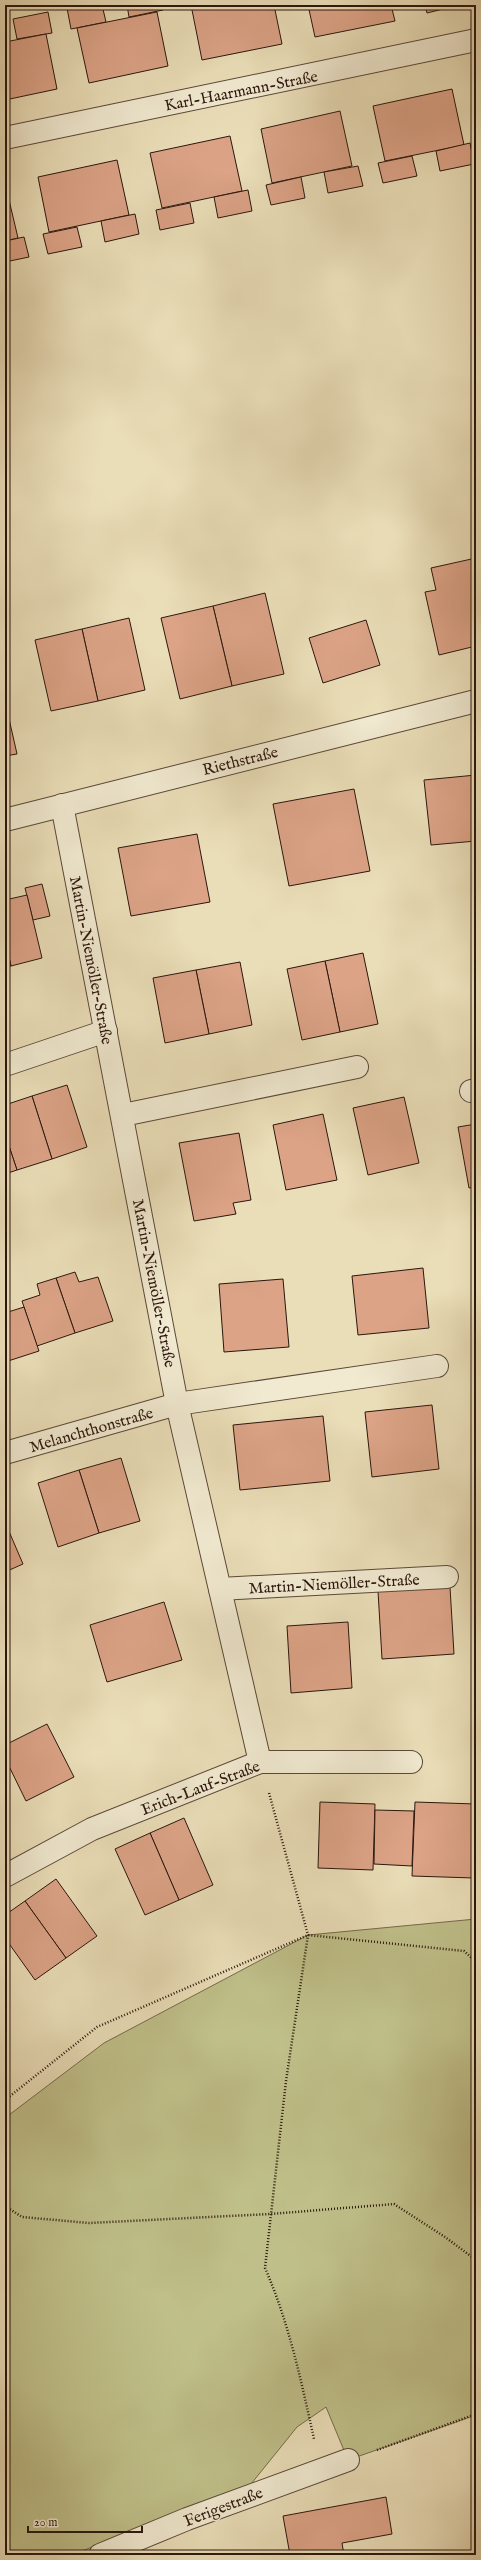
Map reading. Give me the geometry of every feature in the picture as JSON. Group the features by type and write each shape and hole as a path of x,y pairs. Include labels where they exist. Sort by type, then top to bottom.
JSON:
{"street":[{"name":"Karl-Haarmann-Straße","path":"5,138 476,40"},
{"name":"Riethstraße","path":"5,820 476,701"},
{"name":"Martin-Niemöller-Straße","path":"62,805 178,1404 260,1762"},
{"path":"5,1065 106,1031"},
{"path":"123,1115 357,1067"},
{"path":"178,1404 437,1366"},
{"name":"Melanchthonstraße","path":"5,1453 178,1404"},
{"name":"Martin-Niemöller-Straße","path":"220,1589 447,1577"},
{"name":"Erich-Lauf-Straße","path":"5,1876 92,1829 260,1762 411,1762"},
{"name":"Ferigestraße","path":"100,2555 187,2519 348,2460"}],"path":[{"path":"260,1762 308,1935 294,2018 270,2214 265,2268 277,2296 292,2340 321,2469"},
{"path":"5,2100 97,2027 308,1935 464,1951 476,1962"},
{"path":"5,2206 22,2217 89,2223 270,2214 394,2204 445,2237 476,2260"},
{"path":"348,2460 476,2414"}],"green space":[{"path":"476,1919 476,2415 348,2460 326,2407 297,2427 247,2489 71,2555 5,2555 5,2118 104,2043 308,1935"}],"building":[{"path":"82,5 102,5 106,22 71,29 67,8"},
{"path":"127,5 162,5 163,10 129,17"},
{"path":"191,5 274,5 282,44 202,60"},
{"path":"308,5 391,5 395,21 315,37"},
{"path":"425,5 459,5 427,13"},
{"path":"48,12 52,33 17,39 13,19"},
{"path":"157,12 168,66 89,83 77,28"},
{"path":"46,34 57,89 5,100 5,42"},
{"path":"452,89 464,145 385,161 373,106"},
{"path":"340,111 352,166 272,183 261,129"},
{"path":"230,136 242,191 162,208 150,153"},
{"path":"470,143 474,164 440,171 436,151"},
{"path":"412,156 417,176 383,183 378,163"},
{"path":"117,160 129,215 49,232 38,177"},
{"path":"358,166 363,186 328,193 324,172"},
{"path":"301,177 305,198 271,205 266,185"},
{"path":"5,183 18,238 5,241"},
{"path":"248,190 252,211 218,218 214,197"},
{"path":"190,203 194,223 160,230 156,210"},
{"path":"135,214 139,234 105,242 101,221"},
{"path":"77,227 82,247 48,254 43,234"},
{"path":"24,237 29,257 5,262 5,241"},
{"path":"476,558 476,646 439,655 425,592 436,590 431,568"},
{"path":"265,593 284,674 232,686 213,606"},
{"path":"213,606 232,686 180,699 161,618"},
{"path":"129,618 145,690 98,701 82,629"},
{"path":"366,620 380,665 323,683 309,638"},
{"path":"82,629 98,701 51,711 35,640"},
{"path":"5,701 17,754 5,756"},
{"path":"476,775 476,841 431,845 424,780"},
{"path":"354,789 370,871 289,886 273,804"},
{"path":"197,834 210,902 131,916 118,848"},
{"path":"42,884 50,916 33,920 25,888"},
{"path":"27,895 42,958 11,966 5,940 5,900"},
{"path":"5,940 11,966 5,967"},
{"path":"363,953 378,1024 340,1032 325,961"},
{"path":"325,961 340,1032 302,1040 287,969"},
{"path":"240,962 252,1025 209,1034 196,970"},
{"path":"196,970 209,1034 165,1043 153,978"},
{"path":"67,1085 87,1147 52,1159 32,1096"},
{"path":"32,1096 52,1159 17,1170 5,1134 5,1105"},
{"path":"404,1097 419,1163 368,1175 353,1108"},
{"path":"323,1114 337,1180 286,1190 273,1125"},
{"path":"476,1124 476,1187 469,1188 458,1127"},
{"path":"239,1133 251,1200 233,1203 236,1214 194,1221 179,1143"},
{"path":"5,1134 17,1170 5,1174"},
{"path":"423,1268 429,1328 358,1335 352,1276"},
{"path":"75,1272 79,1282 98,1277 113,1321 75,1333 56,1278"},
{"path":"56,1278 75,1333 37,1346 22,1301 40,1295 37,1284"},
{"path":"283,1279 289,1347 224,1352 219,1284"},
{"path":"24,1307 39,1351 5,1362 5,1313"},
{"path":"432,1405 439,1469 372,1477 365,1412"},
{"path":"323,1416 330,1481 240,1490 233,1425"},
{"path":"121,1458 140,1521 99,1533 79,1470"},
{"path":"79,1470 99,1533 58,1547 38,1483"},
{"path":"5,1522 23,1564 5,1572"},
{"path":"450,1587 454,1654 382,1659 378,1591"},
{"path":"164,1602 182,1660 107,1682 90,1625"},
{"path":"348,1622 352,1688 291,1693 287,1626"},
{"path":"47,1724 74,1777 26,1801 5,1758 5,1745"},
{"path":"320,1802 375,1804 373,1870 318,1868"},
{"path":"415,1802 476,1804 474,1878 412,1876"},
{"path":"375,1810 414,1811 412,1866 374,1864"},
{"path":"184,1818 213,1885 179,1900 150,1833"},
{"path":"150,1833 179,1900 145,1915 115,1849"},
{"path":"56,1879 97,1936 66,1958 25,1901"},
{"path":"25,1901 66,1958 35,1980 5,1938 5,1915"},
{"path":"386,2497 392,2534 342,2543 344,2555 290,2555 283,2516"}]}
